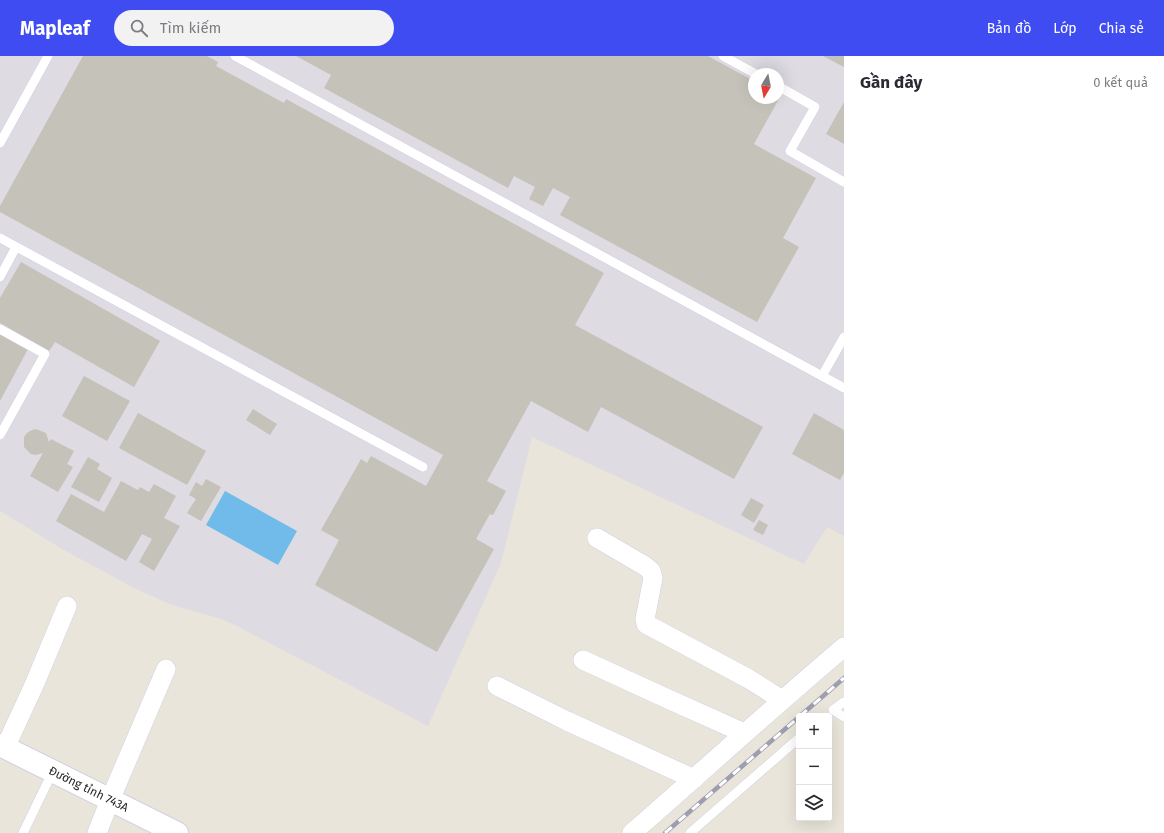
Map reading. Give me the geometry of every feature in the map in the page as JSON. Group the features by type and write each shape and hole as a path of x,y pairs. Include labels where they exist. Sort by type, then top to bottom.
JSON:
{"main road":[{"name":"Đường tỉnh 743A","path":"2,746 172,832"}],"street":[{"path":"597,538 651,571 653,578 645,619 646,624 748,679 782,700"},
{"path":"2,746 38,676 67,606"},
{"path":"632,833 744,733 844,647"},
{"path":"583,660 744,733"},
{"path":"97,833 166,669"},
{"path":"496,686 567,721 694,779"}],"lane":[{"path":"0,143 48,56"},
{"path":"235,56 844,388"},
{"path":"723,56 748,70"},
{"path":"784,89 815,107 790,151 844,182"},
{"path":"0,238 423,467"},
{"path":"0,277 16,247"},
{"path":"0,328 44,354 0,435"},
{"path":"822,376 844,337"},
{"path":"829,713 844,702"},
{"path":"832,714 844,717"},
{"path":"690,833 796,741"},
{"path":"23,833 53,771"}],"shaded area":[{"path":"0,56 844,56 844,536 827,527 804,564 532,437 501,563 428,726 237,626 221,619 169,604 134,588 64,550 0,511"}],"water":[{"path":"225,491 297,531 278,565 206,525"}],"building":[{"path":"83,56 207,56 218,62 216,66 284,103 286,99 604,273 575,325 763,427 734,479 601,407 588,432 531,401 487,481 506,491 493,515 490,514 476,539 494,549 437,652 315,585 339,540 321,530 361,459 367,463 371,456 426,486 443,455 0,212 0,206"},
{"path":"296,56 708,56 748,78 748,104 776,104 754,144 816,178 783,238 799,247 757,322 560,215 570,197 553,188 543,206 529,199 535,187 514,176 508,188 324,88 331,75"},
{"path":"823,56 844,56 844,67"},
{"path":"844,102 844,144 826,134"},
{"path":"21,262 160,341 134,387 55,342 49,351 0,323 0,298"},
{"path":"0,334 28,349 0,401"},
{"path":"84,376 130,401 107,441 62,416"},
{"path":"253,409 277,424 270,435 246,420"},
{"path":"138,413 206,451 187,485 119,448"},
{"path":"814,413 844,430 844,473 840,480 792,454"},
{"path":"36,429 46,433 49,442 51,439 74,451 67,464 73,467 58,492 30,476 43,453 36,455 31,454 24,447 24,437 27,433"},
{"path":"88,457 100,464 97,469 112,478 99,502 71,487"},
{"path":"206,479 221,487 201,521 187,513 196,499 189,495 196,482 202,486"},
{"path":"121,481 138,490 140,487 149,492 154,484 176,496 164,518 180,526 154,571 139,562 152,539 142,534 126,561 56,521 71,494 104,512"},
{"path":"751,498 764,505 754,523 741,515"},
{"path":"759,520 768,525 763,535 753,530"}],"railway":[{"path":"803,713 844,678"},
{"path":"665,833 796,720"}]}
